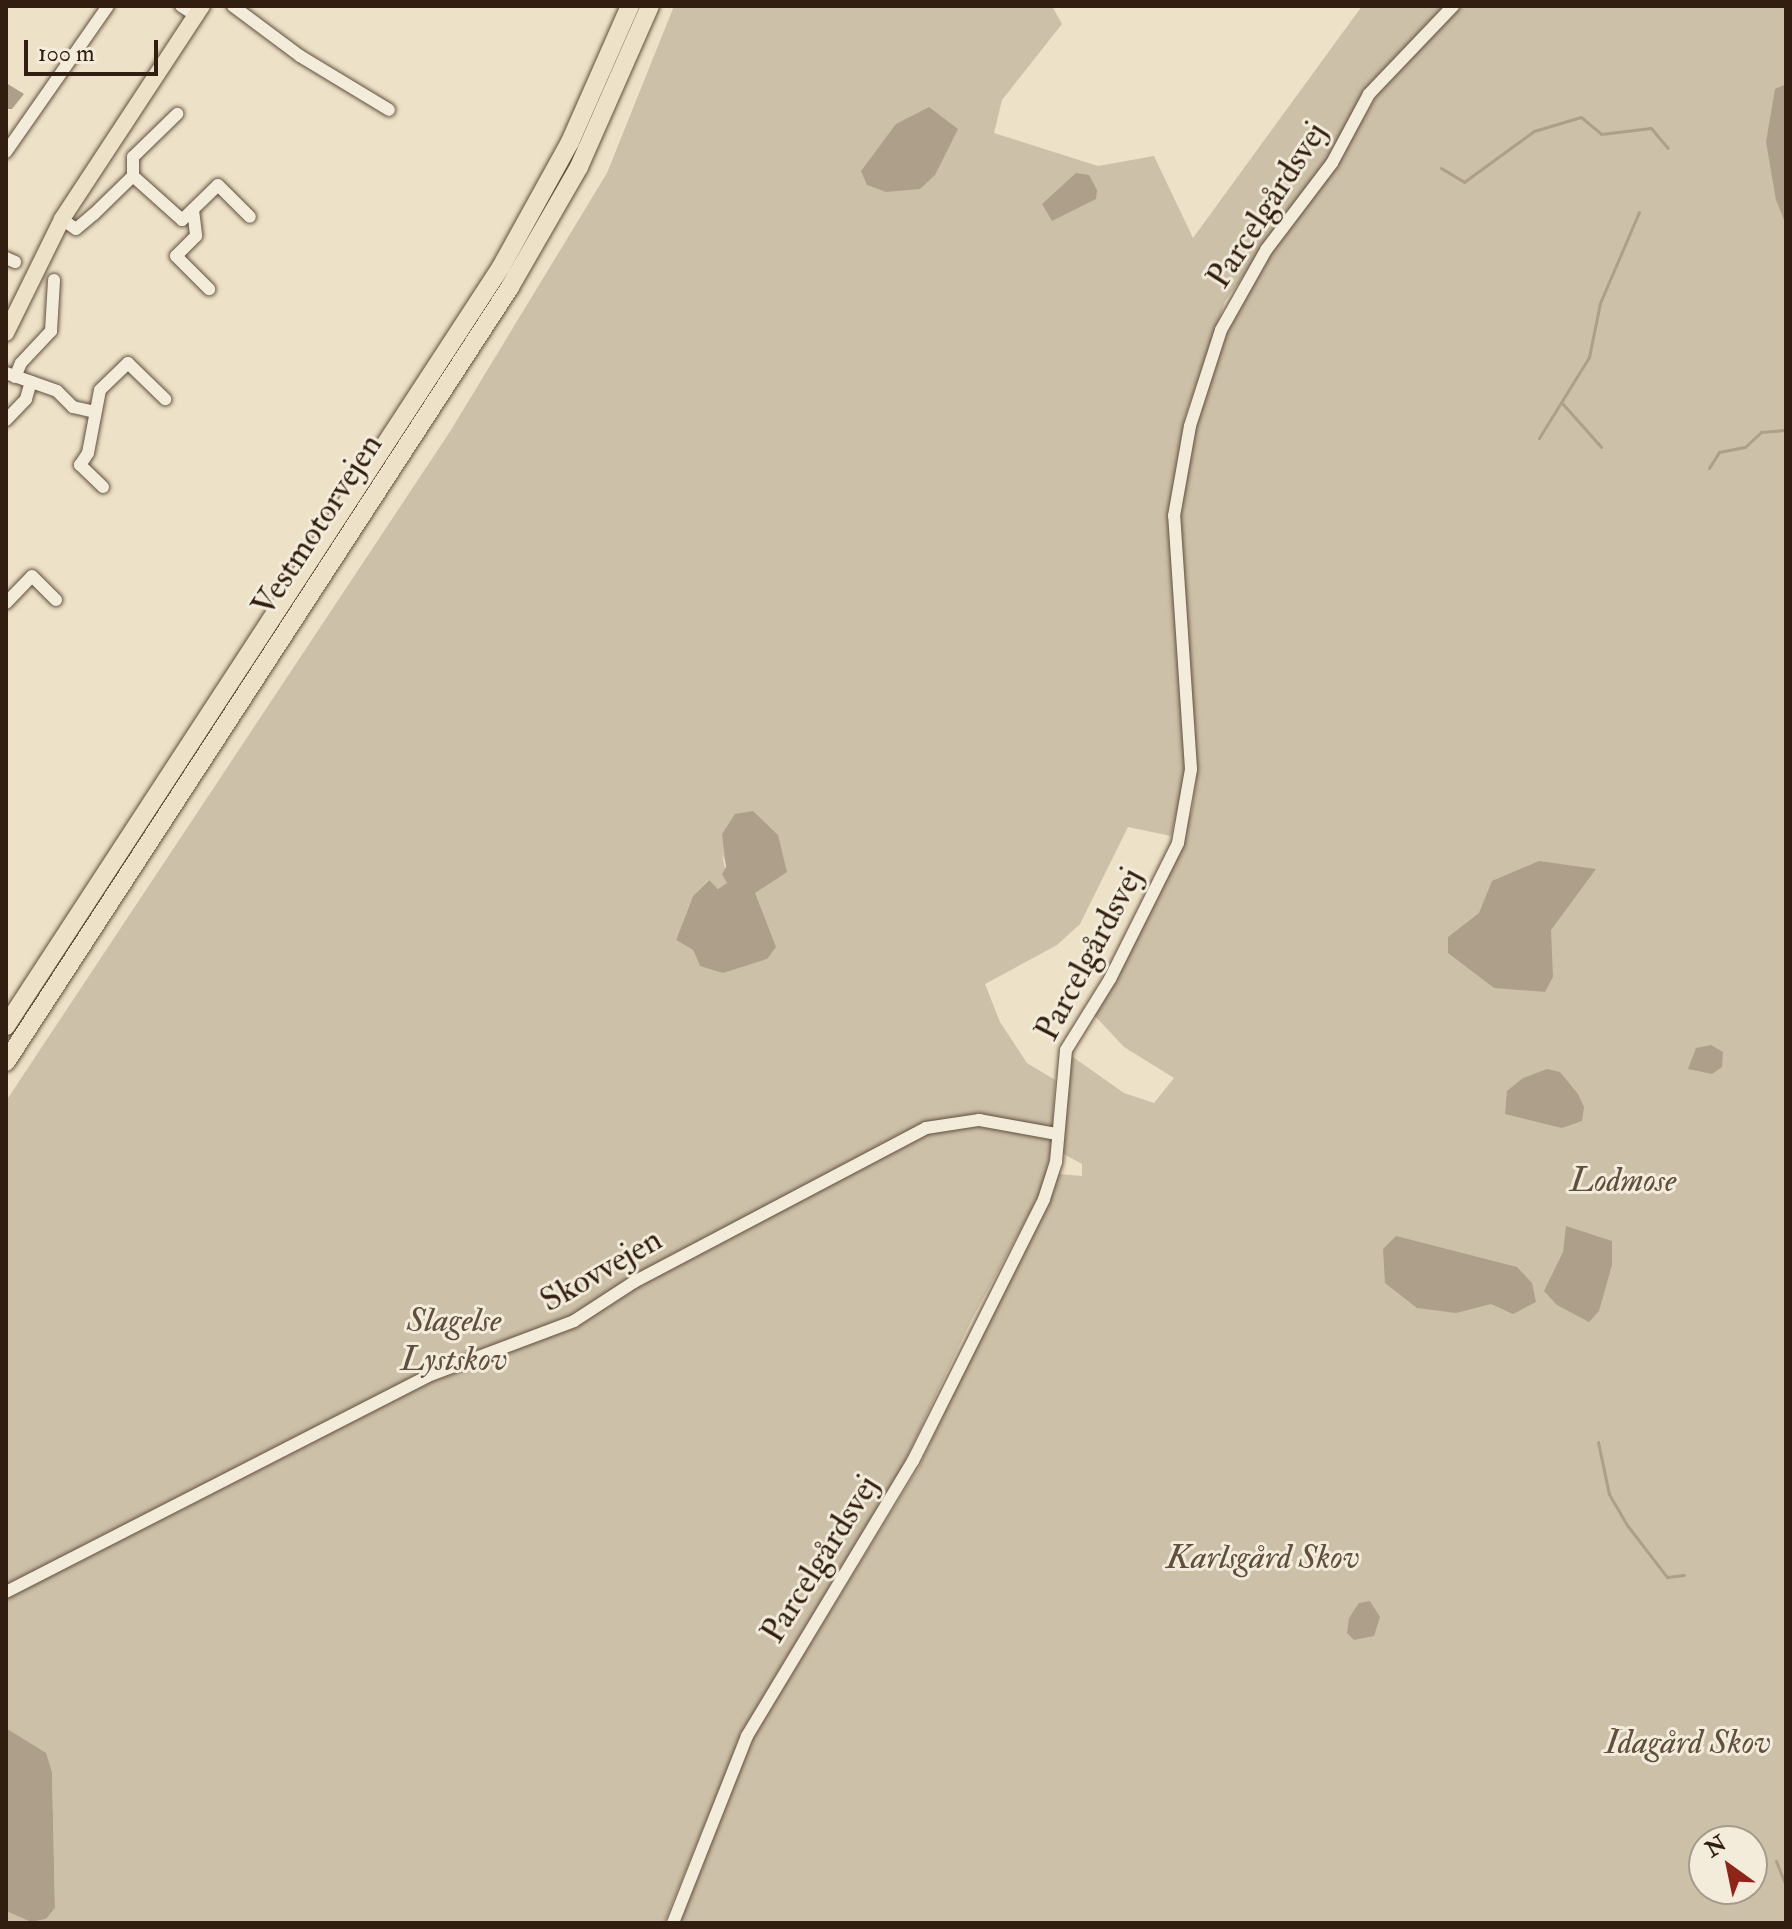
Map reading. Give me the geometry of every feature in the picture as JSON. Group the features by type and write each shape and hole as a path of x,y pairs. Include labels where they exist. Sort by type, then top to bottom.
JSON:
{"highway":[{"name":"Vestmotorvejen","path":"6,1026 501,267 570,142 630,6"},
{"name":"Vestmotorvejen","path":"6,1062 510,287 579,167 650,6"}],"main road":[{"path":"8,324 62,219 199,11"}],"street":[{"path":"6,152 108,6"},
{"path":"181,6 199,11"},
{"path":"233,6 300,56 389,110"},
{"name":"Parcelgårdsvej","path":"673,1923 747,1736 913,1461 1044,1199 1057,1134 1066,1050 1110,979 1171,857 1187,808 1191,769 1174,516 1190,426 1221,330 1266,250 1332,163 1369,94 1453,6"},
{"path":"62,219 76,229 133,176 133,157 177,114"},
{"path":"133,176 182,220 218,185 250,217"},
{"path":"193,210 196,236 176,256 209,289"},
{"path":"54,280 51,331 11,375 57,391 73,407 94,412"},
{"path":"103,487 80,465 88,453 100,390 128,363 165,399"},
{"path":"6,420 26,399 31,382"},
{"path":"6,603 32,576 56,600"},
{"name":"Skovvejen","path":"6,1592 428,1376 574,1321 634,1282 926,1128 979,1120 1057,1134"}],"green space":[{"name":"Slagelse Lystskov","path":"674,6 1052,6 1062,24 1002,100 994,133 1098,166 1154,156 1193,238 1362,6 1445,6 1364,93 1329,160 1225,301 1185,417 1168,514 1187,768 1171,836 1128,827 1080,924 1057,945 985,984 1000,1022 1027,1063 1055,1080 1051,1150 1043,1188 971,1321 897,1478 741,1736 664,1923 6,1923 6,1911 31,1922 46,1919 55,1908 52,1772 45,1753 6,1728 6,1101 451,430 607,173","holes":["722,854 767,959 700,966 693,950 676,940 693,896 708,880 718,889 728,883"]},
{"path":"1462,6 1786,6 1786,1923 677,1923 752,1738 919,1467 1058,1174 1082,1176 1082,1164 1060,1152 1070,1055 1124,1093 1154,1103 1174,1078 1124,1047 1094,1015 1161,891 1192,810 1197,773 1180,511 1187,456 1226,328 1260,266 1334,167 1380,90"}],"shaded area":[{"path":"6,83 24,94 12,109 6,109"},
{"path":"1786,84 1786,225 1776,200 1766,142 1775,89"},
{"path":"929,107 958,129 935,175 920,189 886,192 867,185 861,171 896,124"},
{"path":"1076,173 1089,175 1097,190 1096,199 1052,221 1042,204"},
{"path":"753,811 778,835 787,872 755,893 776,947 767,959 723,973 700,966 693,950 676,940 693,896 709,880 718,889 727,883 722,874 726,867 722,834 735,814"},
{"path":"1539,861 1596,869 1551,930 1553,977 1545,992 1494,988 1448,953 1448,937 1479,913 1492,881"},
{"path":"1711,1045 1723,1052 1722,1067 1712,1074 1688,1069 1696,1048"},
{"path":"1547,1069 1560,1072 1578,1094 1584,1107 1582,1121 1562,1128 1505,1114 1507,1091 1523,1078"},
{"path":"1566,1226 1612,1241 1612,1265 1599,1311 1589,1322 1557,1305 1544,1291 1563,1252"},
{"path":"1396,1236 1517,1267 1532,1283 1536,1302 1513,1314 1491,1304 1456,1313 1417,1308 1385,1283 1383,1249"},
{"path":"1370,1601 1380,1617 1374,1636 1354,1640 1347,1633 1349,1618 1359,1603"},
{"path":"6,1728 46,1753 52,1772 55,1908 46,1919 31,1922 6,1911"}],"waterway":[{"path":"1441,168 1464,182 1534,131 1581,117 1601,134 1651,128 1668,148"},
{"path":"1539,438 1589,357 1600,303 1639,212"},
{"path":"1562,403 1601,447"},
{"path":"1709,468 1719,452 1745,447 1761,432 1786,430"},
{"path":"1598,1442 1609,1494 1627,1525 1667,1577 1684,1575"},
{"path":"1776,1861 1786,1886"}],"park label":[{"name":"Lodmose","path":"1623,1181"},
{"name":"Karlsgård Skov","path":"1263,1558"},
{"name":"Idagård Skov","path":"1688,1743"}]}
